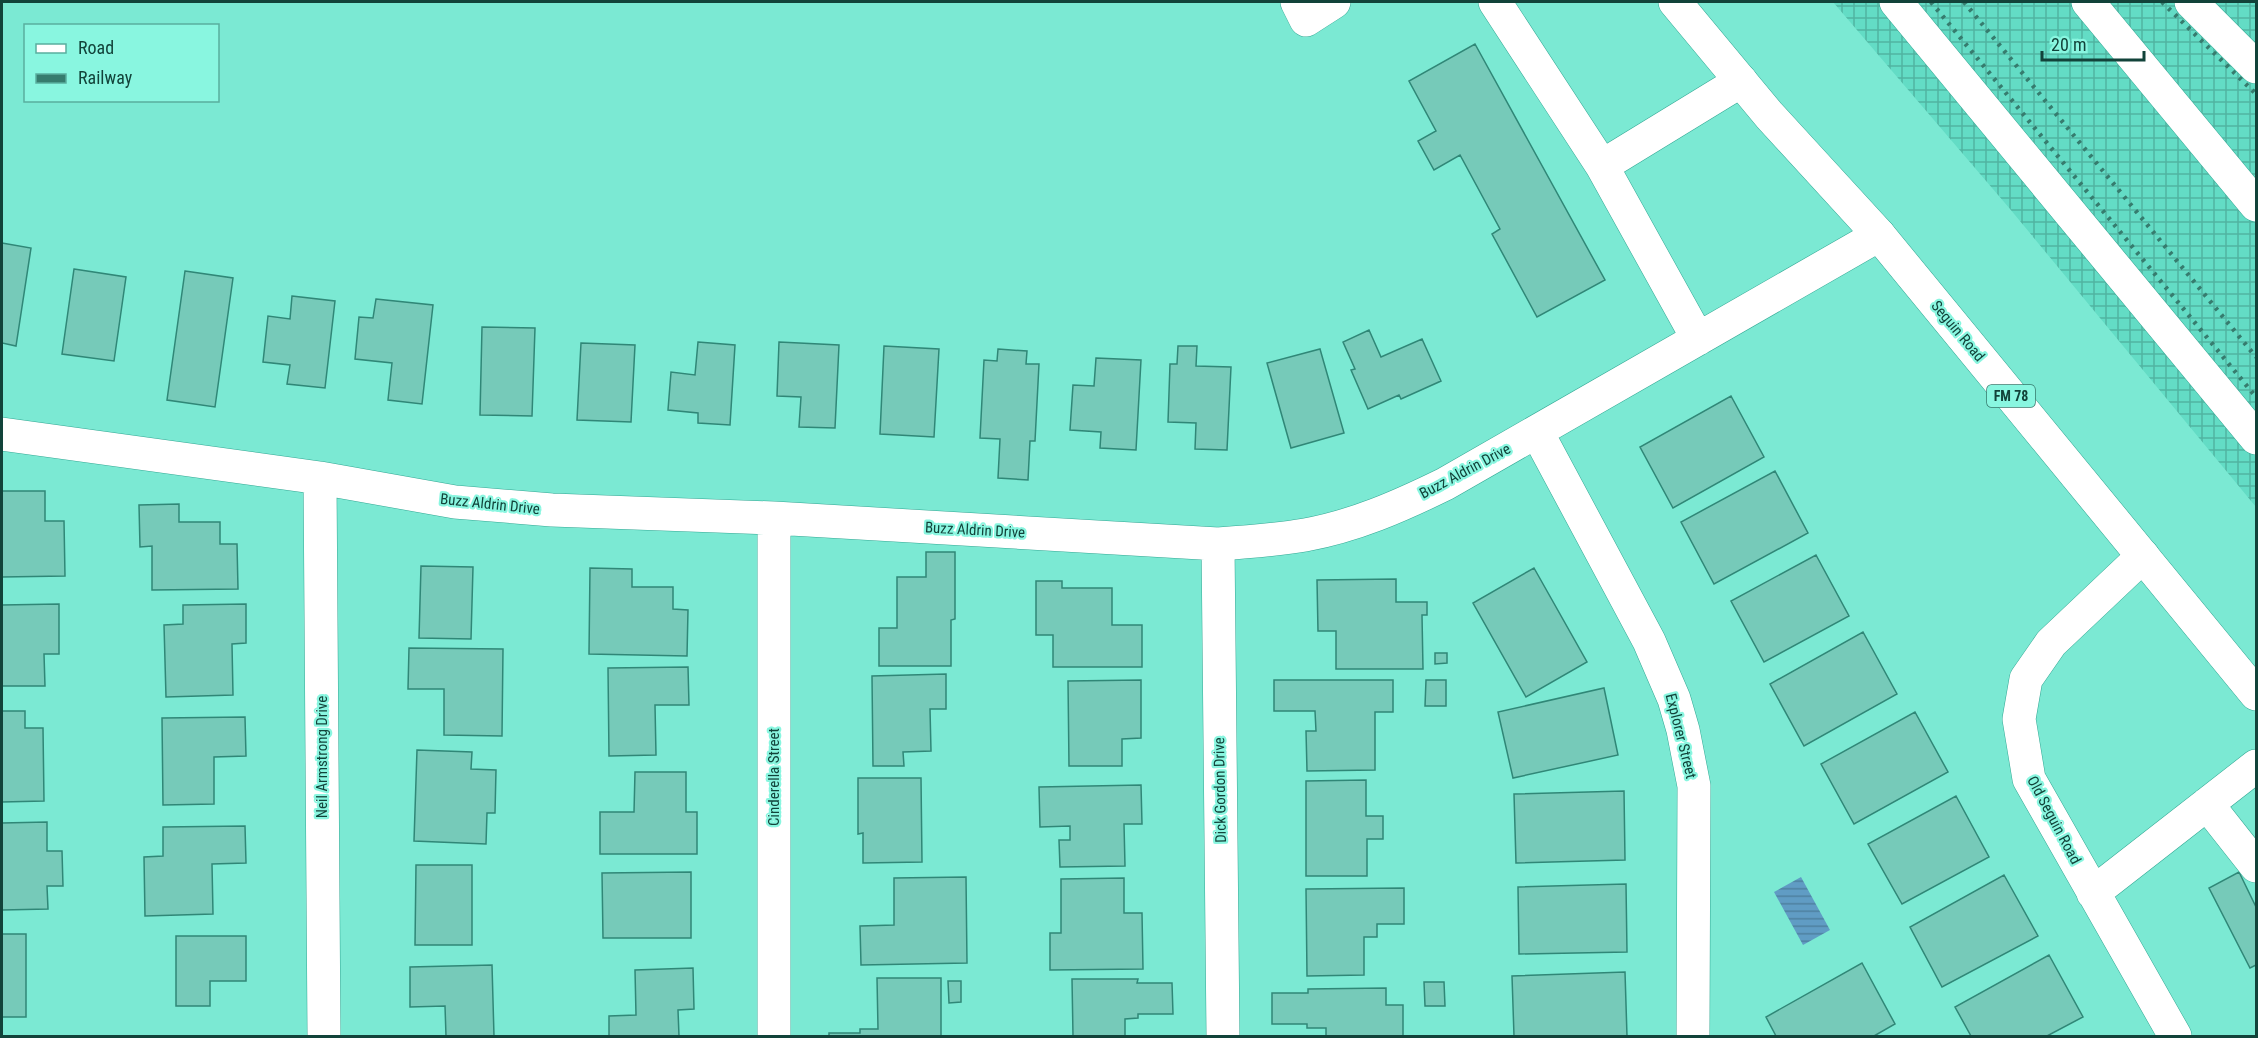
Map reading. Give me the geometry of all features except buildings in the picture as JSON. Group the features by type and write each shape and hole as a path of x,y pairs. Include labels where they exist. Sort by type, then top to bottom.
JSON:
{"street":[{"path":"1297,2 1306,20 1334,2"},
{"path":"1495,2 1602,166 1698,339"},
{"name":"Seguin Road","path":"1675,2 1741,81 1879,235 2256,694"},
{"path":"1896,2 2256,438"},
{"path":"2088,2 2256,205"},
{"path":"2191,2 2256,67"},
{"path":"1602,166 1741,81"},
{"name":"Buzz Aldrin Drive","path":"2,434 320,478 455,502 542,510 774,518 1218,544 1307,534 1354,522 1400,506 1445,484 1537,432 1879,235"},
{"name":"Explorer Street","path":"1537,432 1649,641 1674,699 1683,730 1694,786 1693,1036"},
{"name":"Neil Armstrong Drive","path":"320,478 324,1036"},
{"name":"Cinderella Street","path":"774,518 774,1036"},
{"name":"Dick Gordon Drive","path":"1218,544 1223,1036"},
{"name":"Old Seguin Road","path":"2143,556 2051,643 2026,679 2019,719 2029,779 2175,1036"},
{"path":"2093,893 2256,766"},
{"path":"2207,804 2256,866"}],"shaded area":[{"path":"1833,2 2256,2 2256,507 2010,209"}],"water":[{"path":"1801,877 1830,930 1803,945 1774,892"}],"railway":[{"path":"1931,2 2256,397"},
{"path":"1964,2 2256,357"},
{"path":"2162,2 2256,94"}]}
